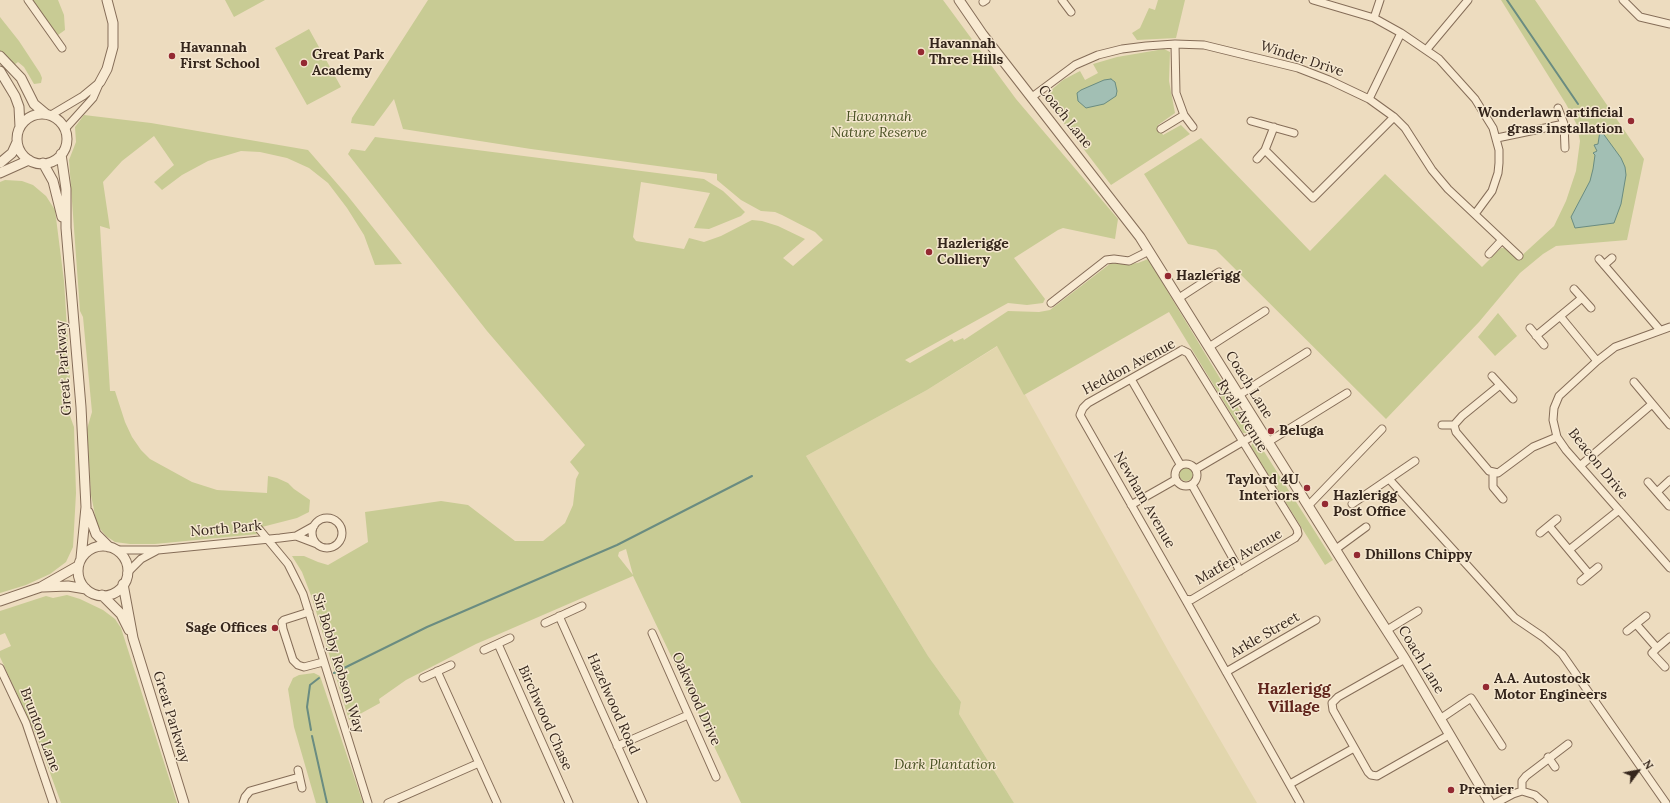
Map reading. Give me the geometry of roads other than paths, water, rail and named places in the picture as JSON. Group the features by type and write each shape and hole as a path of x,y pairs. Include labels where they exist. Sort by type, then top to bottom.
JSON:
{"street":[{"path":"28,0 62,48"},
{"path":"0,56 21,78 34,104 48,115 59,121 65,129 93,98 107,69 113,42 113,18 107,0"},
{"name":"Coach Lane","path":"959,0 1032,97 1123,213 1149,251 1405,659 1490,803"},
{"path":"1063,0 1070,12"},
{"path":"1313,0 1374,18 1401,33 1439,59 1475,99 1489,120 1499,150 1498,173 1492,191 1475,214"},
{"path":"1374,18 1380,0"},
{"path":"1426,49 1468,0"},
{"path":"1623,0 1640,17 1670,24"},
{"path":"43,36 50,31"},
{"path":"1369,98 1401,33"},
{"path":"1175,44 1176,93 1184,115 1193,127"},
{"name":"Winder Drive","path":"1032,97 1076,65 1098,55 1122,48 1175,44 1204,45 1298,68 1369,98 1394,117 1404,128 1432,170 1444,184 1519,256"},
{"path":"0,71 15,96 19,107 20,127 17,142 12,153 0,163"},
{"path":"20,127 31,116 48,115 83,96 100,82"},
{"path":"1558,108 1564,124 1565,148"},
{"path":"1161,129 1184,115"},
{"path":"1266,150 1313,198 1394,117"},
{"path":"1251,121 1294,133"},
{"path":"1496,138 1564,124"},
{"path":"1257,159 1266,150 1274,127"},
{"name":"Great Parkway","path":"65,129 66,145 61,154 66,189 66,228 81,400 86,507 80,562 80,579 86,589 92,593 102,595 120,614 133,638"},
{"path":"17,142 21,152 29,160 43,163 53,161 61,154"},
{"path":"0,173 29,160"},
{"name":"Great Parkway","path":"43,163 53,181 66,228"},
{"path":"1489,254 1502,240"},
{"path":"1052,303 1106,260 1114,259 1129,261 1137,259 1149,251"},
{"path":"1604,265 1612,258"},
{"path":"1599,259 1660,330"},
{"path":"1179,298 1219,272"},
{"path":"1574,289 1591,308"},
{"path":"1536,336 1582,298"},
{"path":"1209,347 1264,311"},
{"path":"1560,316 1597,361"},
{"name":"Beacon Drive","path":"1670,327 1615,347 1597,361 1559,396 1554,408 1553,420 1557,437 1618,510 1667,559 1670,568"},
{"path":"1530,328 1544,345"},
{"name":"Heddon Avenue","path":"1083,408 1088,403 1182,350 1188,353"},
{"path":"1239,395 1307,352"},
{"name":"Ryall Avenue","path":"1188,353 1297,529 1298,534"},
{"path":"1492,376 1513,399"},
{"path":"1131,379 1180,464"},
{"path":"1634,382 1670,426"},
{"path":"1442,425 1454,425 1462,416 1500,385"},
{"path":"1268,442 1347,393"},
{"path":"1580,466 1652,404"},
{"name":"Newham Avenue","path":"1083,408 1080,415 1131,505 1188,600 1226,672 1300,803"},
{"path":"1454,425 1456,432 1489,471 1493,473 1498,473 1532,446 1557,437"},
{"path":"1308,506 1382,429"},
{"path":"1196,469 1261,431"},
{"path":"1352,504 1415,461"},
{"path":"1180,464 1191,464 1196,469 1196,480 1188,486 1180,485 1175,480 1174,473 1180,464"},
{"path":"1493,473 1493,487 1503,499"},
{"path":"1389,479 1514,618 1543,637 1562,654 1666,803"},
{"path":"1131,505 1175,480"},
{"path":"1657,492 1670,480"},
{"path":"1648,482 1669,506"},
{"path":"1192,484 1240,571"},
{"name":"Great Parkway","path":"86,507 96,534 125,560 127,573"},
{"path":"1569,550 1618,510"},
{"name":"North Park","path":"113,548 158,550 296,536 326,548 335,546 342,538 342,532 338,522 330,518 321,519 314,526 296,536"},
{"path":"1540,533 1557,519"},
{"path":"314,526 312,535 317,544"},
{"path":"1549,526 1589,574"},
{"path":"1336,550 1366,527"},
{"name":"Sir Bobby Robson Way","path":"259,529 268,538 293,571 309,612 323,662 368,803"},
{"name":"Matfen Avenue","path":"1188,600 1296,538 1298,534"},
{"path":"0,601 41,587 80,562 87,552 94,547 113,548"},
{"name":"North Park","path":"127,573 141,559 158,550"},
{"path":"1581,581 1598,567"},
{"path":"102,595 115,592 123,584 127,573"},
{"name":"Great Parkway","path":"123,584 133,638 184,803"},
{"path":"41,587 68,586 86,589"},
{"path":"545,623 582,606"},
{"path":"1387,630 1418,611"},
{"path":"309,612 284,620 282,622 283,629 293,660 298,666 304,667 323,662"},
{"name":"Hazelwood Road","path":"559,616 643,803"},
{"path":"1627,631 1646,616"},
{"name":"Arkle Street","path":"1226,672 1316,620"},
{"path":"1636,624 1657,648"},
{"name":"Oakwood Drive","path":"652,633 716,777"},
{"path":"1665,667 1652,653 1670,637"},
{"path":"484,650 510,638"},
{"name":"Birchwood Chase","path":"498,644 569,803"},
{"path":"1405,659 1338,697 1332,703 1333,710 1368,772 1371,775 1377,776 1449,734"},
{"path":"423,678 451,665"},
{"name":"Brunton Lane","path":"0,668 26,723 54,803"},
{"path":"437,671 497,803"},
{"path":"1440,718 1471,698 1502,746"},
{"path":"618,746 688,715"},
{"path":"1522,792 1524,778 1568,744"},
{"path":"1290,784 1354,748"},
{"path":"1548,758 1556,767"},
{"path":"388,803 478,763"},
{"path":"243,803 245,797 250,791 298,774 302,788"},
{"path":"1496,803 1513,794 1522,792 1535,795 1544,803"}],"waterway":[{"path":"1507,0 1578,104"},
{"path":"334,673 427,627 617,545 752,476"},
{"path":"311,730 307,707 310,685 319,678"},
{"path":"312,736 327,803"}],"place":[{"name":"Havannah Three Hills","path":"921,52"},
{"name":"Havannah First School","path":"172,56"},
{"name":"Great Park Academy","path":"304,63"},
{"name":"Wonderlawn artificial grass installation","path":"1631,121"},
{"name":"Hazlerigge Colliery","path":"929,252"},
{"name":"Hazlerigg","path":"1168,276"},
{"name":"Beluga","path":"1271,431"},
{"name":"Taylord 4U Interiors","path":"1307,488"},
{"name":"Hazlerigg Post Office","path":"1325,504"},
{"name":"Dhillons Chippy","path":"1357,555"},
{"name":"Sage Offices","path":"275,628"},
{"name":"A.A. Autostock Motor Engineers","path":"1486,687"},
{"name":"Premier","path":"1451,790"}],"district":[{"name":"Hazlerigg Village","path":"1294,698"}],"park label":[{"name":"Havannah Nature Reserve","path":"879,126"},
{"name":"Dark Plantation","path":"945,765"}]}
